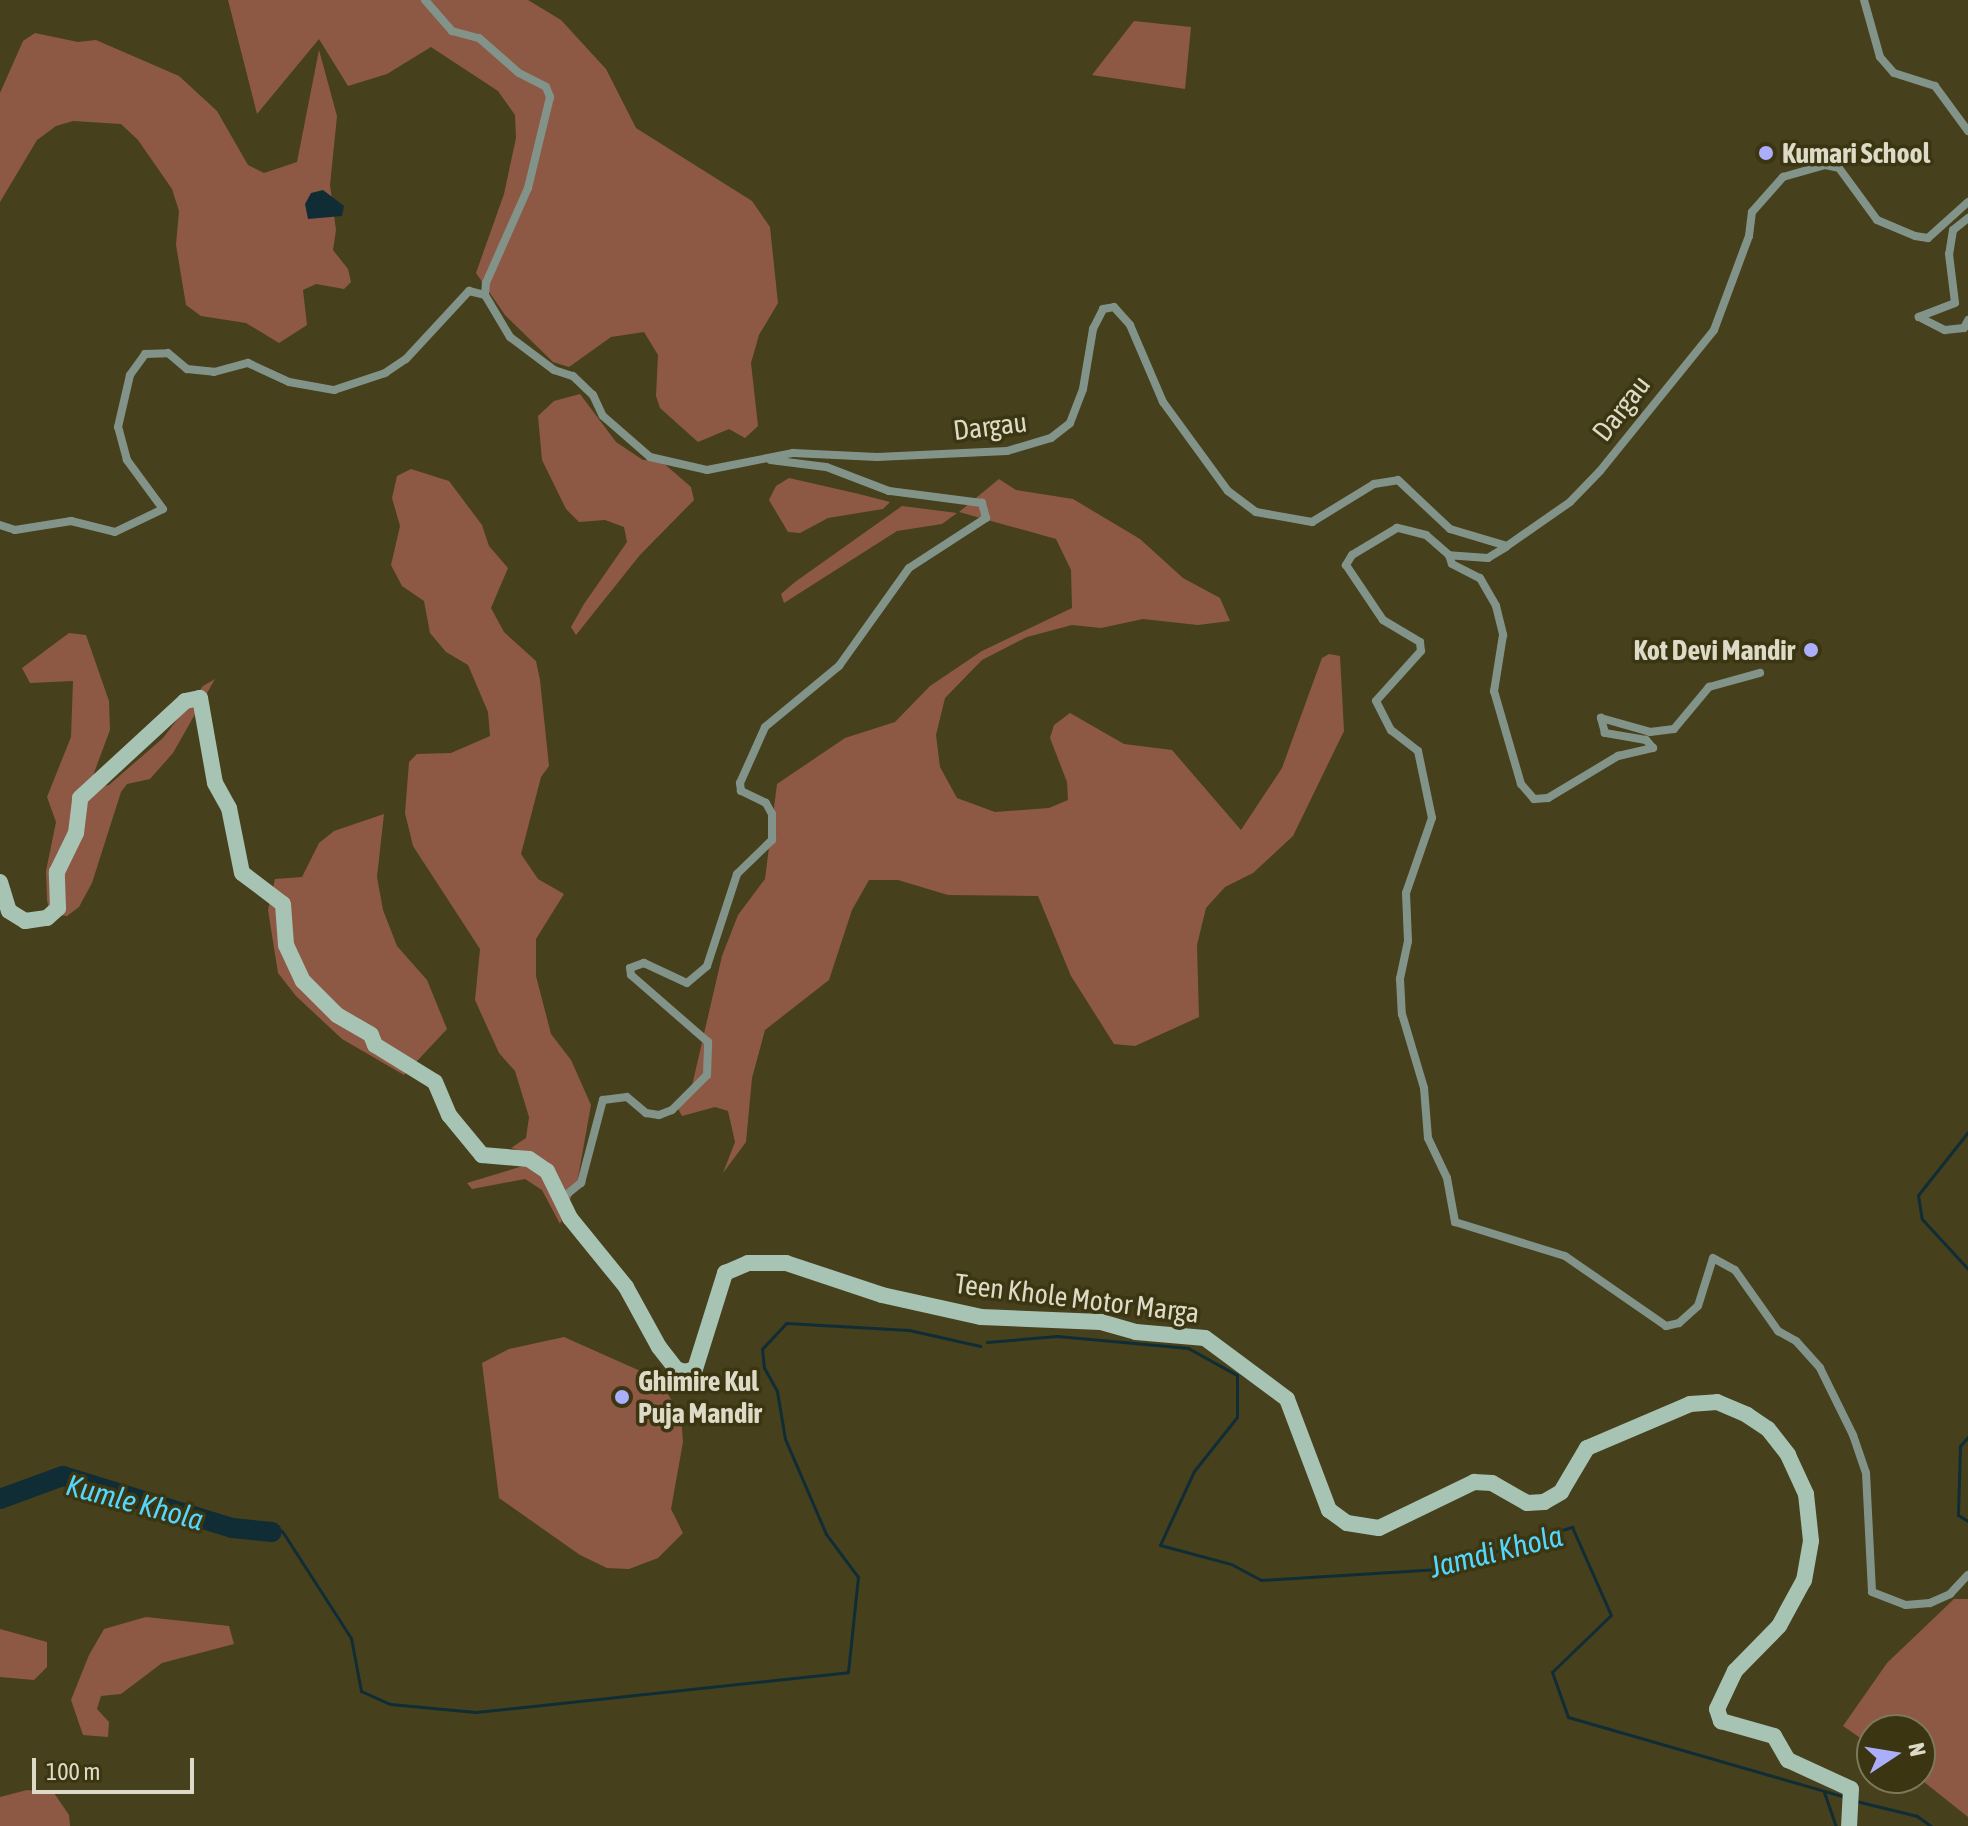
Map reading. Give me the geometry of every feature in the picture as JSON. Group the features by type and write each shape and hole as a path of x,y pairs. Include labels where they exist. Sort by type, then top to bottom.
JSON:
{"street":[{"path":"0,525 15,530 71,521 115,532 163,509 127,460 118,427 130,375 145,354 168,353 187,369 214,372 248,363 289,382 334,390 385,373 406,359 469,291 485,295 486,283 528,188 550,97 546,87 519,73 479,38 452,31 425,0"},
{"path":"1864,0 1880,57 1894,73 1935,86 1968,131"},
{"name":"Dargau","path":"485,295 510,337 554,370 573,376 593,395 603,416 650,457 707,470 793,453 877,457 1007,451 1051,438 1070,423 1083,389 1093,329 1103,309 1114,307 1130,325 1163,402 1185,434 1228,491 1256,512 1312,522 1374,484 1398,480 1450,529 1507,546 1570,502 1600,471 1714,330 1749,236 1752,212 1783,177 1805,169 1839,168 1877,220 1915,236 1928,238 1968,202"},
{"path":"1968,218 1953,230 1949,254 1955,303 1919,317 1945,330 1964,328 1968,320"},
{"path":"561,1199 581,1183 603,1100 627,1097 646,1113 659,1115 672,1110 707,1075 708,1042 631,975 630,968 644,963 687,983 707,966 737,874 772,840 772,814 766,803 741,791 744,767 765,727 839,666 909,568 986,518 982,503 889,491 826,467 761,459"},
{"path":"1760,673 1709,687 1674,729 1650,732 1601,718 1605,733 1646,740 1653,748 1618,756 1548,798 1534,799 1521,784 1494,691 1503,635 1496,606 1480,578 1452,564 1449,555 1426,535 1410,527 1397,528 1352,555 1346,565 1383,620 1420,642 1421,651 1376,701 1391,730 1418,751 1432,818 1406,893 1408,941 1400,979 1402,1014 1424,1088 1428,1138 1447,1178 1455,1222 1565,1256 1666,1326 1679,1323 1698,1306 1713,1258 1735,1270 1778,1331 1796,1341 1820,1368 1853,1435 1866,1473 1872,1592 1906,1605 1930,1603 1950,1594 1968,1575"},
{"path":"1449,555 1488,558 1507,546"},
{"name":"Teen Khole Motor Marga","path":"0,882 9,911 25,921 47,918 58,908 57,872 76,833 80,798 185,701 200,698 215,783 229,808 242,873 283,904 286,945 303,981 322,1003 371,1035 375,1045 435,1082 449,1115 482,1155 540,1164 554,1179 570,1218 626,1287 659,1347 685,1372 695,1369 725,1273 748,1263 786,1263 882,1295 981,1317 1101,1322 1136,1332 1205,1338 1287,1399 1329,1510 1347,1523 1367,1527 1408,1516 1474,1482 1492,1483 1527,1503 1544,1502 1561,1492 1587,1448 1625,1430 1690,1404 1717,1402 1737,1411 1768,1429 1788,1455 1806,1494 1811,1541 1804,1580 1779,1626 1735,1671 1717,1709 1721,1721 1774,1736 1788,1760 1851,1789 1849,1822"}],"shaded area":[{"path":"228,0 528,0 561,20 606,69 636,128 752,201 770,227 778,303 759,335 751,363 758,426 745,438 729,429 698,442 660,408 656,396 658,355 644,332 611,337 569,367 553,362 505,315 476,273 504,194 516,138 515,115 498,91 431,47 387,74 348,86 319,39 257,114"},
{"path":"1134,21 1191,27 1185,89 1092,75"},
{"path":"35,33 78,42 96,40 179,76 217,111 248,165 264,173 297,162 319,50 337,116 330,185 336,230 333,250 348,269 351,282 344,289 316,284 303,290 307,325 279,343 246,323 201,316 186,305 176,245 179,211 172,189 138,140 121,124 73,121 56,126 37,140 0,202 0,93 23,41"},
{"path":"580,394 616,442 643,460 661,461 691,487 694,500 640,555 576,635 571,627 627,542 624,527 605,520 579,522 566,509 542,460 538,416 554,401"},
{"path":"411,469 449,481 482,525 489,546 508,568 491,608 504,632 536,661 540,680 549,766 541,777 521,854 538,879 564,894 536,939 536,976 551,1034 571,1060 591,1105 577,1183 560,1224 542,1190 525,1179 472,1189 467,1183 526,1165 525,1152 511,1148 526,1138 529,1117 515,1071 499,1053 475,1000 480,949 413,846 405,813 409,762 417,754 451,753 490,736 488,712 468,665 446,652 430,633 424,601 402,586 391,565 400,526 392,498 397,476"},
{"path":"789,478 890,502 883,509 828,518 800,533 788,532 769,500 776,486"},
{"path":"999,479 1016,490 1073,499 1140,539 1183,578 1220,598 1230,621 1198,625 1143,619 1101,628 1072,625 1027,637 982,660 945,698 936,735 940,767 957,798 995,812 1049,808 1068,800 1067,782 1050,738 1054,725 1070,713 1124,744 1172,750 1241,830 1282,768 1322,658 1329,654 1340,656 1344,731 1293,836 1253,873 1225,887 1206,908 1197,945 1199,1017 1135,1046 1114,1044 1071,976 1038,896 948,895 898,880 869,880 852,910 829,980 765,1030 752,1078 746,1142 723,1173 735,1142 728,1111 715,1107 682,1116 677,1107 691,1090 722,956 738,915 765,879 777,784 845,738 895,722 930,686 982,651 1072,608 1071,570 1056,539 959,512"},
{"path":"902,506 957,513 942,524 897,531 784,603 781,594 795,582"},
{"path":"69,633 86,635 109,701 110,730 94,773 95,788 109,785 163,738 203,686 215,679 173,753 150,779 127,784 121,792 92,883 79,907 67,916 50,914 47,900 46,871 56,822 47,797 71,737 73,681 30,683 22,668"},
{"path":"384,814 377,877 383,910 397,946 427,980 447,1029 404,1075 342,1039 296,996 278,973 268,910 275,879 302,877 319,843 334,831"},
{"path":"564,1337 647,1374 666,1391 681,1416 683,1442 671,1509 683,1533 658,1558 629,1569 607,1568 580,1555 499,1498 482,1363 509,1349"},
{"path":"1954,1599 1968,1599 1968,1817 1936,1792 1936,1714 1856,1714 1856,1735 1843,1726 1887,1663"},
{"path":"146,1617 229,1626 234,1644 162,1663 121,1694 101,1696 97,1709 109,1722 108,1737 83,1735 71,1700 89,1655 104,1629"},
{"path":"0,1629 47,1642 47,1667 34,1680 0,1677"},
{"path":"27,1790 54,1793 69,1815 70,1826 0,1826 0,1797"}],"water":[{"path":"323,190 344,206 342,216 308,219 305,204 311,193"}],"waterway":[{"name":"Jamdi Khola","path":"1968,1132 1918,1195 1922,1219 1968,1269"},
{"path":"282,1531 351,1638 361,1691 390,1704 476,1712 848,1672 858,1577 826,1534 785,1439 777,1391 764,1368 762,1349 786,1323 909,1330 980,1346"},
{"name":"Jamdi Khola","path":"987,1342 1057,1336 1188,1348 1237,1375 1237,1417 1194,1471 1160,1545 1231,1564 1261,1580 1440,1569 1572,1527 1611,1615 1552,1672 1568,1717 1845,1797"},
{"name":"Jamdi Khola","path":"1968,1437 1960,1446 1958,1515 1968,1521"},
{"name":"Kumle Khola","path":"0,1499 63,1476 232,1528 272,1532"},
{"path":"1824,1792 1836,1826"},
{"name":"Jamdi Khola","path":"1856,1801 1917,1816 1931,1826"}],"place":[{"name":"Kumari School","path":"1766,153"},
{"name":"Kot Devi Mandir","path":"1811,650"},
{"name":"Ghimire Kul Puja Mandir","path":"622,1397"}]}
